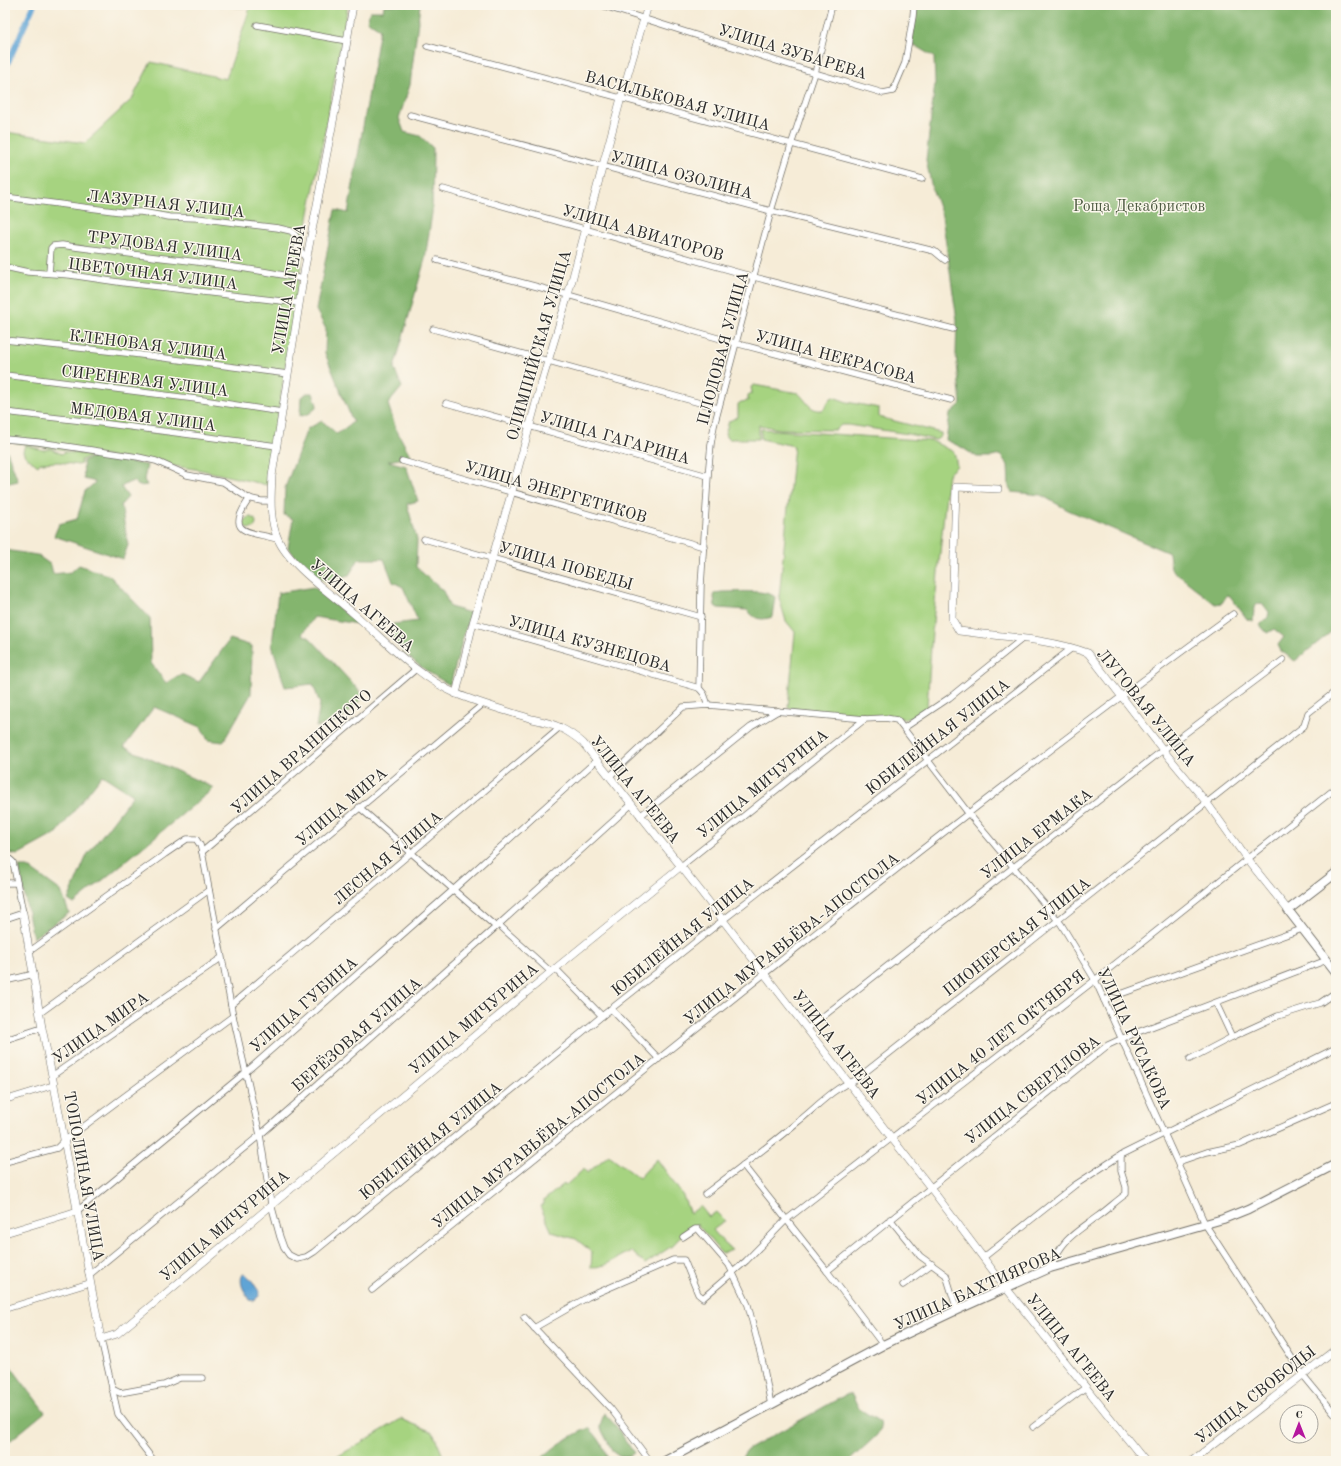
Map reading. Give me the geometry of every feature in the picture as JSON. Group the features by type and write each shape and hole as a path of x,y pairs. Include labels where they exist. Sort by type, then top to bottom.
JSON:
{"main road":[{"path":"1288,910 1336,873"},
{"name":"ЛУГОВАЯ УЛИЦА","path":"1288,910 1336,972"},
{"name":"УЛИЦА БАХТИЯРОВА","path":"665,1461 771,1406 883,1345 956,1310 1050,1268 1223,1219 1248,1209 1336,1164"}],"street":[{"name":"УЛИЦА АГЕЕВА","path":"353,5 306,259 272,476 272,520 278,539 285,552 297,565 416,669 436,684 456,694 483,704 560,727 583,743 892,1137 1006,1288 1145,1461"},
{"name":"УЛИЦА ЗУБАРЕВА","path":"601,5 883,93 894,91 905,63 914,5"},
{"name":"ОЛИМПИЙСКАЯ УЛИЦА","path":"456,694 473,623 568,295 621,98 648,5"},
{"name":"ПЛОДОВАЯ УЛИЦА","path":"708,705 700,688 701,586 711,444 718,408 771,211 815,73 830,5"},
{"path":"257,25 347,41"},
{"name":"ВАСИЛЬКОВАЯ УЛИЦА","path":"427,46 922,180"},
{"name":"УЛИЦА ОЗОЛИНА","path":"410,116 771,211 934,251 945,260"},
{"name":"УЛИЦА АВИАТОРОВ","path":"443,189 754,277 953,330"},
{"name":"ЛАЗУРНАЯ УЛИЦА","path":"5,197 121,212 141,212 169,217 197,218 278,228 291,231 296,236 297,245 306,259"},
{"name":"ТРУДОВАЯ УЛИЦА","path":"49,273 51,248 53,246 62,245 119,254 234,267 303,279"},
{"name":"УЛИЦА НЕКРАСОВА","path":"437,260 568,295 735,343 951,400"},
{"name":"ЦВЕТОЧНАЯ УЛИЦА","path":"5,267 28,272 49,273 299,303"},
{"path":"433,329 718,408"},
{"name":"КЛЕНОВАЯ УЛИЦА","path":"5,340 126,353 288,374"},
{"name":"СИРЕНЕВАЯ УЛИЦА","path":"5,375 196,399 282,412"},
{"name":"УЛИЦА ГАГАРИНА","path":"446,402 708,476"},
{"name":"МЕДОВАЯ УЛИЦА","path":"5,412 277,446"},
{"path":"5,440 45,443 156,461 187,475 223,482 250,498 271,501"},
{"name":"УЛИЦА ЭНЕРГЕТИКОВ","path":"402,461 512,491 704,547"},
{"name":"ЛУГОВАЯ УЛИЦА","path":"998,489 956,487 952,619 959,631 1044,641 1088,653 1163,750 1207,803 1247,859 1288,910"},
{"path":"250,498 240,512 238,520 241,528 246,532 278,539"},
{"name":"УЛИЦА ПОБЕДЫ","path":"424,539 701,617"},
{"name":"УЛИЦА МУРАВЬЁВА-АПОСТОЛА","path":"372,1290 765,974 1121,696 1233,614"},
{"name":"УЛИЦА КУЗНЕЦОВА","path":"473,623 700,688"},
{"path":"904,728 949,698 1022,639"},
{"name":"ЮБИЛЕЙНАЯ УЛИЦА","path":"30,951 187,839 196,839 202,852 221,958 260,1136 271,1204 284,1248 289,1255 297,1259 306,1257 602,1016 825,839 928,761 1072,648"},
{"name":"УЛИЦА ЕРМАКА","path":"807,1029 1163,750 1283,660"},
{"name":"УЛИЦА ВРАНИЦКОГО","path":"202,852 416,669"},
{"name":"ПИОНЕРСКАЯ УЛИЦА","path":"705,1194 840,1087 848,1082 854,1081 1304,726 1308,713 1336,691"},
{"name":"УЛИЦА МИРА","path":"216,929 483,704"},
{"path":"610,776 683,707 708,705 865,719"},
{"path":"640,816 751,727 778,711"},
{"name":"УЛИЦА РУСАКОВА","path":"865,719 885,718 898,720 969,814 1058,920 1095,980 1205,1224 1303,1375 1336,1415"},
{"name":"УЛИЦА МИЧУРИНА","path":"101,1339 117,1334 553,970 865,719"},
{"name":"ЛЕСНАЯ УЛИЦА","path":"231,1005 560,727"},
{"name":"УЛИЦА ГУБИНА","path":"5,1233 77,1211 246,1072 454,890 597,760"},
{"name":"УЛИЦА 40 ЛЕТ ОКТЯБРЯ","path":"534,1328 588,1297 673,1260 684,1260 698,1294 703,1298 746,1261 786,1220 1095,980 1336,788"},
{"name":"БЕРЁЗОВАЯ УЛИЦА","path":"89,1275 260,1136 632,804"},
{"path":"359,807 411,854 497,926 553,970 602,1016"},
{"name":"ТОПОЛИНАЯ УЛИЦА","path":"5,855 13,862 30,951 42,1028 54,1085 90,1283 118,1414 154,1461"},
{"path":"5,883 17,883"},
{"path":"40,1013 208,890"},
{"path":"5,919 23,913"},
{"path":"1104,1000 1302,929"},
{"name":"УЛИЦА МИРА","path":"52,1076 221,958"},
{"name":"УЛИЦА СВЕРДЛОВА","path":"827,1271 1108,1045 1327,960"},
{"path":"5,981 34,974"},
{"path":"1190,1059 1232,1037 1278,1016 1320,1003 1336,992"},
{"path":"1216,1003 1232,1037"},
{"path":"611,1009 659,1059"},
{"path":"5,1162 57,1148 64,1141 233,1016"},
{"path":"5,1040 42,1028"},
{"path":"984,1257 1075,1185 1121,1155 1336,1048"},
{"name":"УЛИЦА МИРА","path":"5,1100 54,1085"},
{"path":"1178,1162 1207,1152 1240,1145 1336,1103"},
{"path":"1050,1268 1055,1255 1073,1234 1126,1194 1126,1187 1121,1171 1121,1155"},
{"path":"743,1165 827,1271 883,1345"},
{"path":"890,1219 920,1256 946,1275 956,1310"},
{"path":"683,1237 695,1229 698,1229 729,1265 742,1289 748,1305 763,1364 771,1406"},
{"path":"903,1285 932,1264"},
{"path":"5,1309 90,1283"},
{"path":"524,1317 611,1409 650,1461"},
{"name":"УЛИЦА СВОБОДЫ","path":"1192,1461 1336,1349"},
{"path":"112,1389 120,1393 164,1385 180,1378 202,1378"},
{"path":"1034,1428 1086,1387"}],"green space":[{"path":"211,5 348,5 309,213 267,485 201,470 5,441 5,132 85,143 132,99 151,62 226,79 250,8"},
{"path":"384,5 420,5 410,85 399,118 404,132 420,136 433,148 432,213 425,259 394,368 402,387 388,404 396,429 411,457 388,461 406,466 418,501 407,504 417,540 416,567 443,591 450,607 470,613 450,685 417,664 403,652 390,637 393,624 418,621 403,587 393,582 384,559 359,559 349,575 325,581 305,567 288,548 293,519 284,515 285,488 307,429 322,421 337,434 353,422 325,353 326,329 316,310 335,210 348,213 380,29 367,21 370,11 383,11"},
{"name":"Роща Декабристов","path":"917,5 1336,5 1336,628 1295,661 1281,651 1278,645 1284,637 1274,629 1267,633 1260,625 1268,617 1269,612 1262,603 1257,604 1254,609 1253,621 1247,619 1230,596 1227,595 1222,603 1215,604 1171,569 1169,553 1068,510 1041,495 1012,492 1009,487 1008,465 1000,455 992,457 977,457 946,440 950,414 961,404 956,354 957,320 942,216 932,188 926,160 935,83 934,57 912,44"},
{"path":"754,385 798,393 811,407 818,410 823,410 833,397 847,402 879,408 879,417 941,433 941,436 936,440 908,434 848,425 841,425 836,430 833,430 779,429 759,425 759,439 729,439 725,434 729,421 738,417 738,404 748,401 748,395 752,393 751,387"},
{"path":"307,393 313,393 317,405 310,413 300,416 301,397"},
{"path":"761,429 932,441 954,452 957,466 948,474 932,632 927,707 910,719 788,708 795,632 786,621 779,598 794,446 761,439"},
{"path":"25,445 43,450 51,449 62,454 64,452 94,455 81,460 81,464 78,465 59,462 40,463 38,466 25,456 23,451"},
{"path":"5,450 7,451 18,481 5,484"},
{"path":"96,456 147,465 144,480 147,485 139,486 133,481 121,487 128,497 121,505 128,545 123,559 54,536 59,524 77,519 85,491 96,482 84,479 83,461"},
{"path":"248,517 252,517 256,523 252,529 248,529 244,525 244,521"},
{"path":"5,550 37,555 51,565 53,574 71,572 79,565 110,576 150,618 151,663 166,683 181,674 199,682 230,639 252,646 251,694 223,742 208,740 201,727 154,707 124,747 214,788 74,904 68,900 87,855 133,795 102,775 57,833 17,855 5,852"},
{"path":"314,587 358,624 314,617 302,634 310,638 364,696 340,721 316,727 320,704 313,684 285,687 272,645 278,593"},
{"path":"715,593 771,594 775,597 772,617 761,619 755,617 747,610 718,608 715,606"},
{"path":"19,867 28,867 61,891 69,913 33,938"},
{"path":"609,1155 639,1178 657,1159 683,1196 690,1214 700,1206 709,1217 716,1212 725,1221 713,1230 732,1250 722,1254 697,1224 687,1230 672,1246 645,1264 631,1251 605,1265 591,1268 592,1252 576,1239 552,1232 540,1206 544,1204 544,1200 564,1184 565,1186 584,1169 587,1173"},
{"path":"5,1359 45,1412 11,1440 5,1440"},
{"path":"847,1394 852,1395 858,1408 880,1422 881,1429 876,1436 849,1461 744,1461 742,1457 747,1450"},
{"path":"604,1413 616,1426 634,1453 629,1456 620,1457 613,1452 600,1427"},
{"path":"401,1419 433,1432 445,1461 330,1461"},
{"path":"589,1428 601,1443 608,1461 539,1461 562,1442"}],"water":[{"path":"244,1274 251,1280 260,1292 259,1296 254,1301 250,1300 244,1291 241,1279 242,1275"}],"waterway":[{"path":"5,69 34,5"}]}
